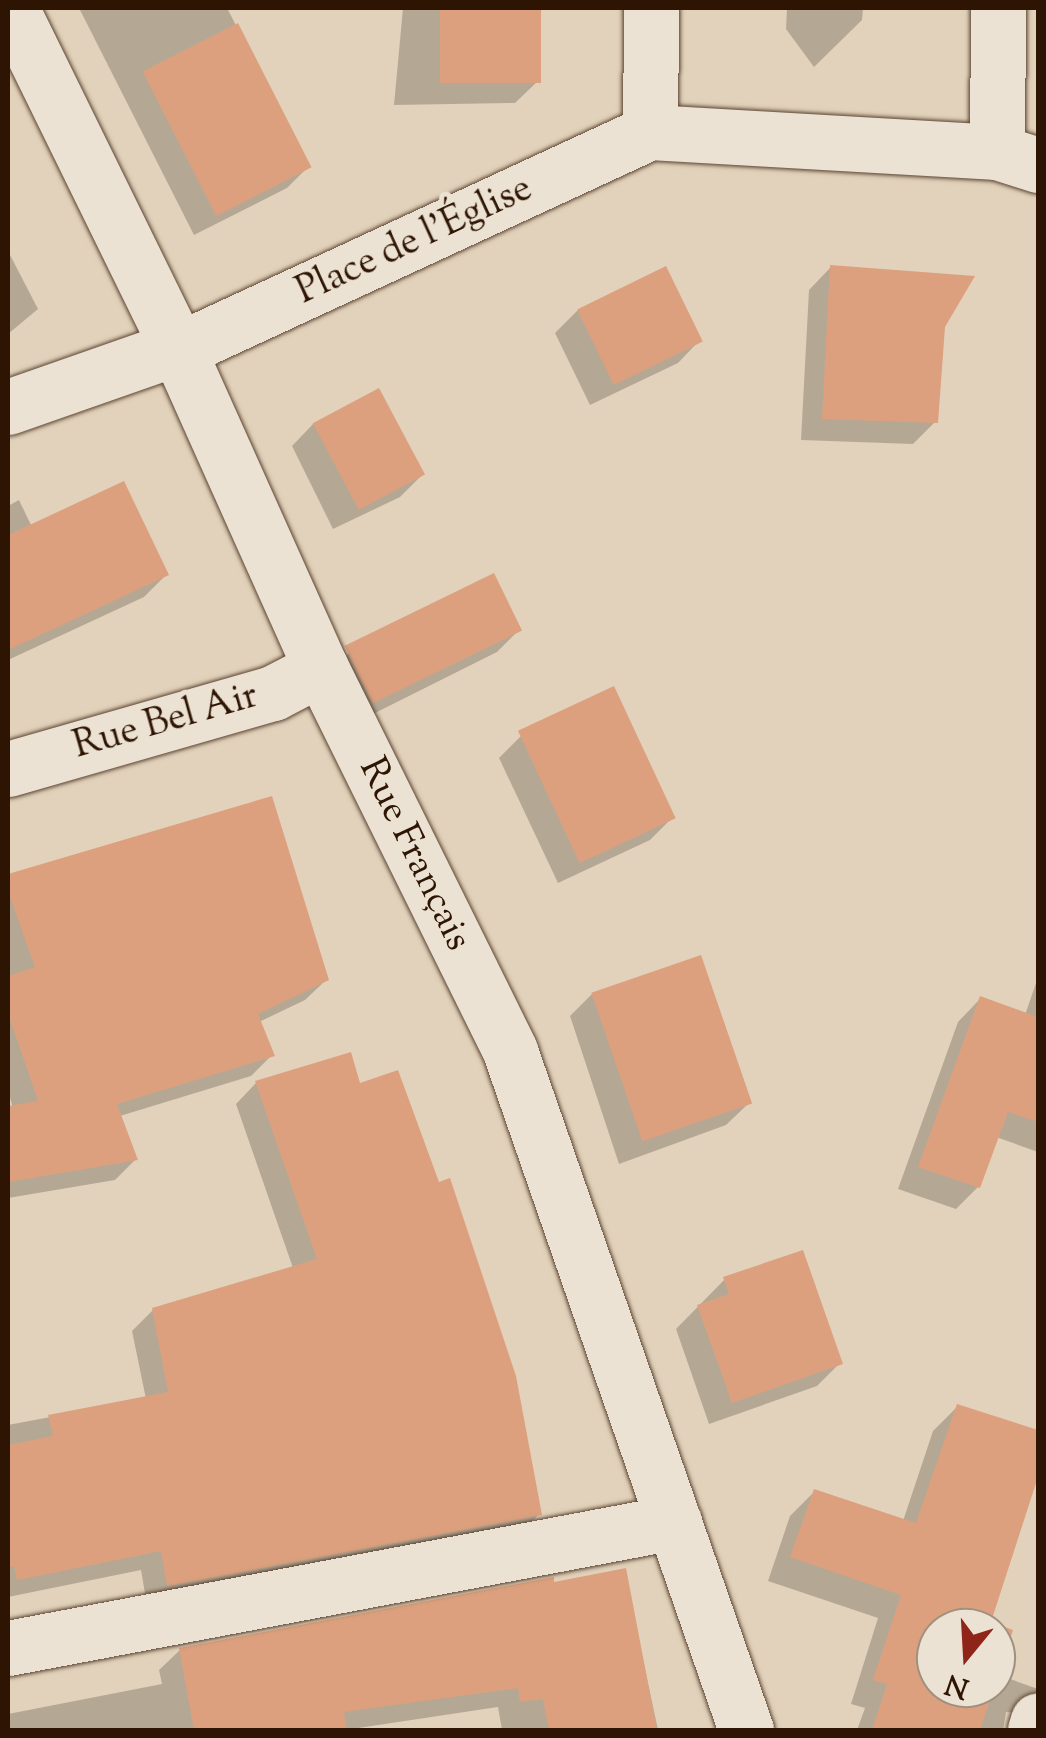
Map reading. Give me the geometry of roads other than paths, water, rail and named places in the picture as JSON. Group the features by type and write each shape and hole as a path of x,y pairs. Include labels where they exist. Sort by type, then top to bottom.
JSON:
{"street":[{"name":"Rue Français","path":"11,8 178,349 321,668 510,1051 746,1730"},
{"path":"650,132 651,8"},
{"name":"Place de l'Église","path":"8,408 178,349 650,132 1018,158 998,8"},
{"name":"Rue Bel Air","path":"8,770 273,693 321,668"},
{"path":"8,1648 674,1522"},
{"path":"1035,1730 1038,1720"}]}
